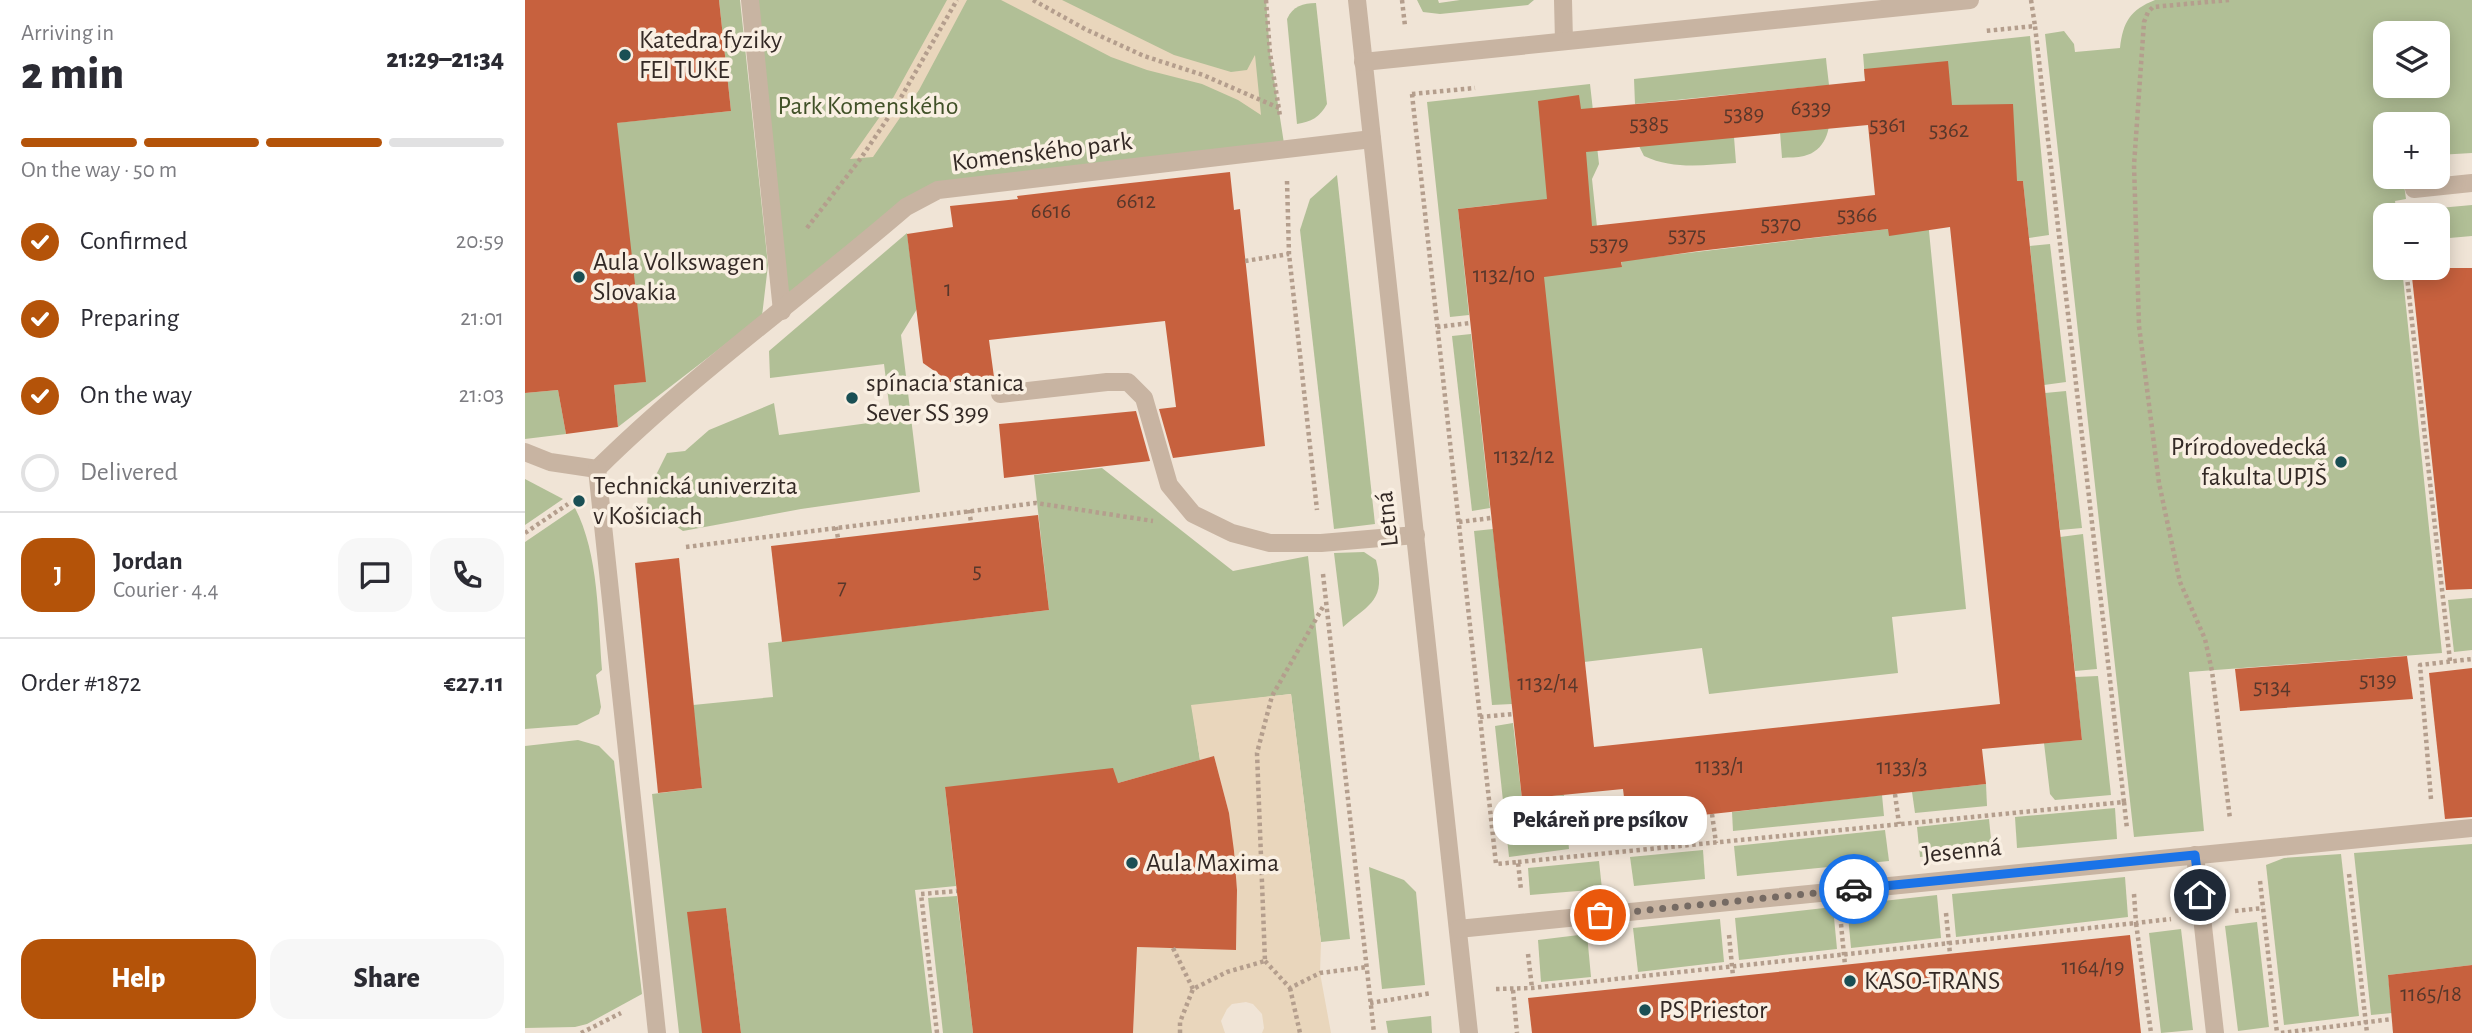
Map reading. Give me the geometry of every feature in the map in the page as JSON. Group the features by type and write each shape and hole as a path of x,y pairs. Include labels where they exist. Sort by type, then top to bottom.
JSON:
{"street":[{"path":"750,0 782,311"},
{"name":"Letná","path":"1357,0 1469,1033"},
{"path":"1563,0 1564,41"},
{"path":"1363,62 1970,0"},
{"name":"Komenského park","path":"597,469 681,391 906,207 938,190 1372,139"},
{"path":"2450,185 2472,183"},
{"path":"1000,394 1128,382 1145,398 1170,485 1193,514 1232,533 1270,544 1416,536"},
{"path":"525,452 551,462 597,469 657,1033"},
{"name":"Jesenná","path":"1458,929 2472,828"},
{"path":"2195,855 2215,1033"}],"path":[{"path":"776,253 805,232 861,158 918,70 957,0"},
{"path":"1033,0 1144,57 1203,75 1279,107"},
{"path":"1265,0 1285,150 1289,254 1321,543 1325,604 1374,1033"},
{"path":"1402,0 1496,864 2124,802 2031,0"},
{"path":"2229,0 2153,7 2148,12 2144,22 2134,165 2139,326 2159,483 2180,582 2205,639 2212,670 2234,852"},
{"path":"1983,31 2035,26"},
{"path":"1412,94 1479,88"},
{"path":"1245,261 1289,254"},
{"path":"2407,280 2450,661"},
{"path":"1437,327 1470,323"},
{"path":"525,533 569,503 597,469"},
{"path":"686,547 1036,503 1154,521"},
{"path":"969,510 971,522"},
{"path":"1459,522 1491,518"},
{"path":"836,527 838,538"},
{"path":"1300,1033 1290,988 1265,961 1257,753 1272,696 1325,604"},
{"path":"2431,800 2420,665 2472,659"},
{"path":"1480,717 1513,714"},
{"path":"1895,794 1899,825"},
{"path":"1712,814 1716,843"},
{"path":"2346,840 2367,1033"},
{"path":"2256,849 2279,1033 2392,1019"},
{"path":"1518,862 1532,988"},
{"path":"937,1033 921,894 957,891"},
{"path":"1517,1033 1513,990 2136,923 2151,1033"},
{"path":"1173,948 1193,989"},
{"path":"1844,954 1845,965"},
{"path":"1181,1033 1180,1022 1193,989 1227,972 1265,961"},
{"path":"1732,966 1733,976"},
{"path":"1290,988 1320,973 1367,967"},
{"path":"1626,978 1627,987"},
{"path":"581,1033 654,997"}],"green space":[{"path":"719,0 740,0 768,265 762,316 618,427 614,385 645,382 596,125 731,111"},
{"name":"Park Komenského","path":"750,0 1266,0 1270,53 1285,150 938,190 782,311"},
{"path":"1417,0 1438,0 1439,3 1460,0 1534,0 1528,5 1440,14 1423,12"},
{"name":"Prírodovedecká fakulta UPJŠ","path":"2155,0 2472,0 2472,153 2450,154 2450,112 2373,112 2373,189 2405,189 2406,199 2395,203 2373,203 2373,280 2403,280 2442,653 2189,672 2204,831 2134,837 2045,34 2064,31 2074,44 2075,52 2120,48 2126,24 2139,8"},
{"path":"1316,3 1327,104 1315,118 1297,124 1287,19 1299,6"},
{"path":"2030,36 2049,235 2029,238 2023,181 1946,187 1870,141 1863,54"},
{"path":"1826,58 1830,99 1829,128 1824,141 1816,150 1804,156 1782,158 1780,132 1824,128 1819,86 1635,104 1634,79"},
{"path":"1590,84 1599,164 1592,179 1597,227 1622,266 1621,261 1888,229 1925,190 1966,609 1892,617 1898,673 1709,694 1702,648 1584,662 1500,204 1458,209 1469,315 1450,317 1427,102"},
{"path":"1734,137 1736,163 1689,166 1667,163 1644,156 1639,146"},
{"path":"1337,175 1375,524 1334,529 1300,230 1310,199"},
{"path":"2472,205 2472,236 2450,238 2450,207"},
{"path":"907,233 917,309 901,335 920,492 801,509 683,531 647,506 648,491 667,453 685,451 709,430 774,403 779,435 891,420 884,364 770,378 769,351"},
{"path":"2050,244 2066,382 2044,385 2030,246"},
{"path":"1471,334 1490,508 1472,511 1452,336"},
{"path":"558,390 566,434 525,439 525,393"},
{"path":"2066,391 2082,528 2060,530 2045,393"},
{"path":"1102,468 1233,571 1308,556 1350,939 1321,942 1291,694 1192,706 1200,760 1118,783 945,787 956,886 915,890 932,1033 741,1033 726,908 702,1033 679,1033 652,794 702,788 693,705 773,697 768,643 1049,610 1034,475"},
{"path":"525,479 563,499 525,525"},
{"path":"575,508 589,546 596,587 602,670 596,675 601,707 599,714 577,725 525,729 525,542"},
{"path":"1493,529 1512,704 1492,705 1474,531"},
{"path":"2083,534 2097,669 2075,671 2060,537"},
{"path":"1364,552 1376,560 1379,573 1377,592 1374,600 1343,627 1334,553"},
{"path":"2472,598 2472,650 2454,652 2448,600"},
{"path":"2098,676 2111,795 2055,800 2050,794 2044,743 2082,740 2075,677"},
{"path":"1513,723 1522,799 1564,795 1569,849 1509,857 1495,726"},
{"path":"578,740 599,746 614,761 642,994 587,1024 575,1027 525,1028 525,746"},
{"path":"1986,784 1987,806 1915,813 1912,792"},
{"path":"1882,795 1884,816 1733,831 1732,812"},
{"path":"2115,808 2117,839 2017,848 2015,817"},
{"path":"1699,815 1701,835 1629,843 1627,822"},
{"path":"1989,819 1992,849 1920,857 1917,827"},
{"path":"1885,830 1889,861 1737,876 1734,846"},
{"path":"2472,844 2472,965 2388,975 2392,1013 2371,1015 2354,853"},
{"path":"1703,850 1705,879 1634,886 1630,857"},
{"path":"2341,854 2359,1016 2284,1025 2266,865 2284,858"},
{"path":"1599,861 1602,889 1530,895 1528,868"},
{"path":"1369,867 1404,880 1416,892 1425,985 1382,989"},
{"path":"2125,877 2128,917 1956,937 1952,894"},
{"path":"1937,895 1941,938 1851,948 1847,905"},
{"path":"957,896 973,1033 943,1033 928,898"},
{"path":"1833,907 1837,949 1739,960 1735,918"},
{"path":"1720,919 1724,962 1638,972 1633,928"},
{"path":"2257,922 2269,1027 2238,1031 2225,926"},
{"path":"2181,929 2193,1030 2161,1033 2149,933"},
{"path":"1587,934 1591,977 1541,982 1538,940"},
{"path":"1431,1016 1432,1033 1388,1033 1386,1021"}],"shaded area":[{"path":"947,0 967,0 919,90 873,157 850,159 893,98"},
{"path":"1001,0 1062,0 1174,55 1231,72 1247,70 1255,55 1261,115 1238,100 1202,84 1147,70 1111,57"},
{"path":"1291,694 1321,942 1320,973 1331,1033 1262,1033 1262,1014 1253,1004 1246,1002 1232,1004 1227,1009 1221,1021 1225,1033 1133,1033 1137,947 1236,950 1237,890 1229,813 1214,756 1200,760 1191,705"}],"building":[{"path":"525,0 719,0 731,111 617,123 646,382 614,385 618,427 566,434 558,390 525,393"},
{"path":"1948,61 1952,105 2013,104 2017,181 2023,181 2082,740 1982,749 1986,784 1712,814 1627,822 1623,789 1522,799 1458,209 1547,199 1538,101 1579,95 1581,109 1682,100 1865,81 1864,69","holes":["1868,125 1875,195 1592,226 1586,152","1950,227 2000,704 1594,747 1544,277 1622,267 1621,262 1699,251 1888,229 1889,236"]},
{"path":"1230,172 1234,210 1240,209 1265,446 1173,458 1159,409 1176,407 1165,321 989,340 994,377 950,382 923,363 907,234 953,227 950,206"},
{"path":"2450,268 2472,268 2472,589 2446,590 2412,280 2450,280"},
{"path":"1136,411 1150,461 1004,478 999,424"},
{"path":"1038,515 1049,610 782,642 771,546"},
{"path":"679,558 702,788 658,793 635,563"},
{"path":"2407,656 2413,699 2240,711 2235,669"},
{"path":"2472,668 2472,817 2445,819 2429,673"},
{"path":"1214,756 1229,813 1234,851 1237,890 1236,950 1137,947 1133,1033 973,1033 945,787 1113,768 1118,783"},
{"path":"726,908 741,1033 702,1033 687,912"},
{"path":"2130,935 2141,1033 1532,1033 1528,998"},
{"path":"2472,965 2472,1033 2393,1033 2388,975"}],"way so far":[{"path":"1600,915 1854,889"}],"place":[{"name":"Katedra fyziky FEI TUKE","path":"625,55"},
{"name":"Aula Volkswagen Slovakia","path":"579,277"},
{"name":"spínacia stanica Sever SS 399","path":"852,398"},
{"name":"Prírodovedecká fakulta UPJŠ","path":"2341,462"},
{"name":"Technická univerzita v Košiciach","path":"579,501"},
{"name":"Aula Maxima","path":"1132,863"},
{"name":"Pekáreň pre psíkov","path":"1600,915"},
{"name":"KASO-TRANS","path":"1850,981"},
{"name":"PS Priestor","path":"1645,1010"}],"route":[{"path":"1854,889 2195,855 2200,895"}]}
